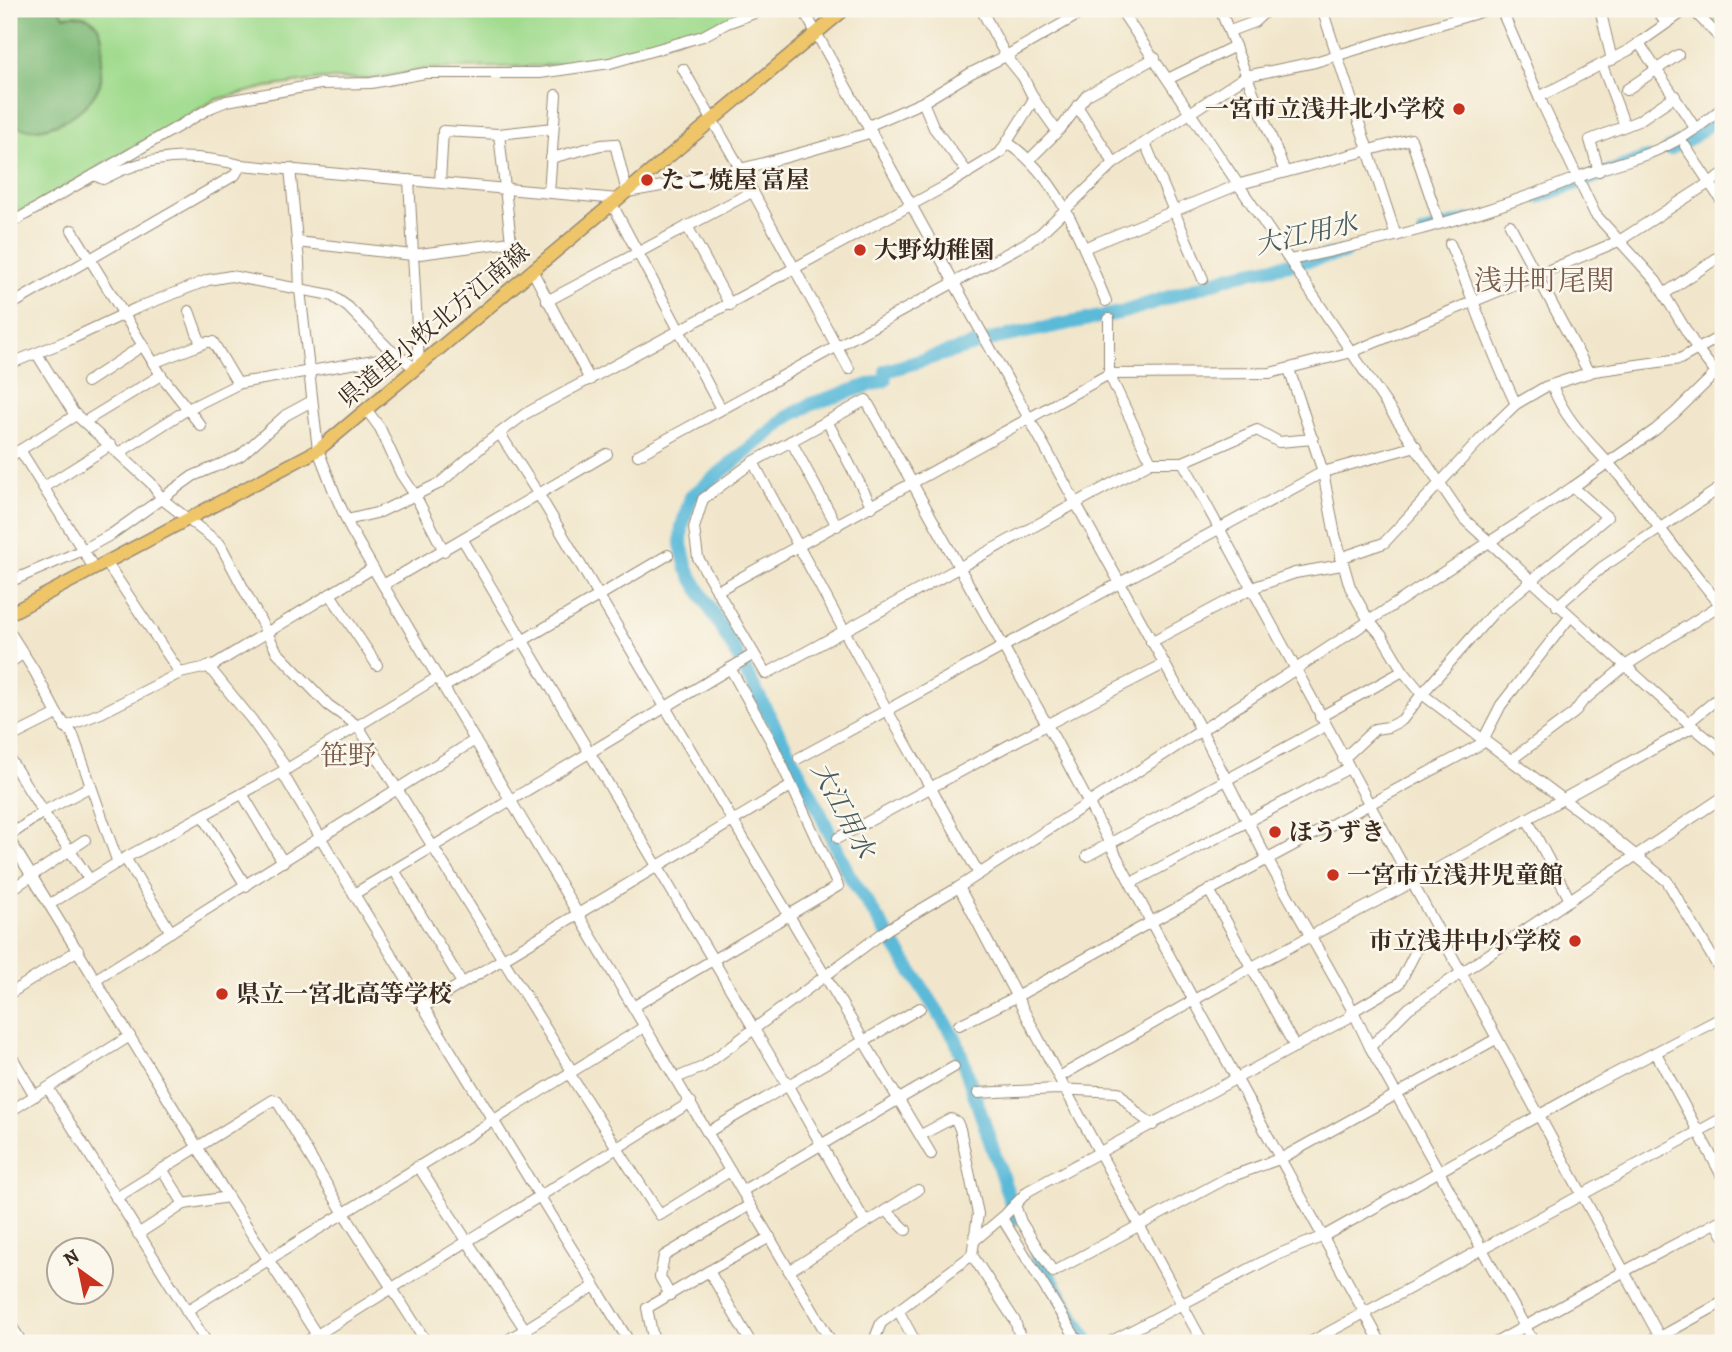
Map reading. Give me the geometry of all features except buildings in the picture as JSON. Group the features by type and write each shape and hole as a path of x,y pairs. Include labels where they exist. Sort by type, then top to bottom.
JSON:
{"main road":[{"name":"県道里小牧北方江南線","path":"9,614 318,450 845,9"}],"street":[{"path":"9,224 212,107 227,101 320,83 371,83 425,73 540,73 599,65 674,46 765,9"},
{"path":"803,9 1201,730 1267,859 1534,1343"},
{"path":"981,9 1006,56 1023,77 1034,99 1057,131"},
{"path":"94,175 103,179 126,167 153,159 198,157 241,165 619,198 740,169 870,129 1088,9"},
{"path":"1120,9 1464,519 1557,606 1690,725 1723,751"},
{"path":"1220,9 1285,172"},
{"path":"1230,31 1254,22 1268,9"},
{"path":"1322,9 1396,236"},
{"path":"638,455 1028,242 1066,210 1114,163 1245,76 1338,56 1490,9"},
{"path":"1501,9 1539,97 1595,214 1656,281 1698,350 1719,370 1723,382"},
{"path":"1600,9 1612,60"},
{"path":"1656,9 1666,23"},
{"path":"1539,97 1612,60 1689,9 1723,41"},
{"path":"1639,43 1695,128"},
{"path":"1168,79 1235,46"},
{"path":"1626,90 1678,55"},
{"path":"1030,159 1087,95 1155,58"},
{"path":"1602,65 1625,126"},
{"path":"682,69 849,369"},
{"path":"549,193 556,95"},
{"path":"1599,171 1590,141 1638,121 1675,96"},
{"path":"346,520 380,512 440,483 525,414 730,305 968,173 1000,153 1034,99"},
{"path":"923,102 934,128 968,173"},
{"path":"1077,106 1114,163"},
{"path":"1292,263 1422,230 1579,181 1650,153 1695,128 1723,107"},
{"path":"440,182 443,131 499,134 553,128"},
{"path":"297,242 412,255 511,242 499,134"},
{"path":"1084,248 1240,184 1411,139 1438,219"},
{"path":"1007,142 1030,159 1048,180 1066,210 1106,301"},
{"path":"1145,143 1203,279"},
{"path":"551,158 615,144 619,198 637,253 721,410"},
{"path":"1685,146 1723,203"},
{"path":"9,306 235,175 241,165"},
{"path":"290,169 300,295 318,450 346,520 832,1343"},
{"path":"717,591 1109,374 1270,373 1352,352 1619,241 1723,174"},
{"path":"409,180 417,367"},
{"path":"547,301 752,192"},
{"path":"1510,225 1589,373"},
{"path":"687,226 730,305"},
{"path":"72,230 160,375 201,426"},
{"path":"1450,244 1499,369 1516,404"},
{"path":"1664,294 1723,254"},
{"path":"532,271 590,380"},
{"path":"9,364 208,280 231,276 300,295 331,295 374,336 417,367"},
{"path":"189,311 201,344"},
{"path":"1109,319 1109,374 1151,462"},
{"path":"1152,642 1252,588 1341,561 1384,543 1439,482 1516,404 1552,385 1589,373 1680,359 1723,335"},
{"path":"153,363 213,342 238,384"},
{"path":"87,382 142,346"},
{"path":"37,354 76,415 151,483 162,499 220,544 277,652 328,705 358,726 660,1215 730,1171"},
{"path":"44,487 188,408 238,384 380,359"},
{"path":"1289,369 1323,472 1341,561 1350,586 1369,621 1382,636 1403,671 1422,694 1667,880 1723,975"},
{"path":"676,1078 703,1067 885,932 1296,669 1573,487 1655,430 1719,370"},
{"path":"84,422 160,375"},
{"path":"1511,760 1574,713 1588,697 1625,666 1722,605 1607,461 1569,420 1559,405 1552,385"},
{"path":"1313,439 1279,442 1257,430 1183,462 1151,462 957,568 766,674 698,558 694,528 703,499 753,462 866,400 911,485 957,568 1046,725 1381,1343"},
{"path":"9,582 83,550 112,534 193,476 240,456 286,415 312,401"},
{"path":"366,409 380,428 401,474 444,551"},
{"path":"9,457 76,415"},
{"path":"827,421 872,506"},
{"path":"500,434 539,495 931,1154"},
{"path":"791,441 837,526"},
{"path":"799,758 1323,472 1416,446"},
{"path":"20,450 83,550 100,565 180,673"},
{"path":"383,585 607,454"},
{"path":"753,462 978,874"},
{"path":"1183,462 1322,722 1413,882 1661,1340 1723,1301"},
{"path":"1557,606 1601,568 1723,486"},
{"path":"1132,883 1249,821 1346,764 1375,729 1388,727 1402,720 1493,613 1607,517 1573,487"},
{"path":"463,540 788,1086 865,1222"},
{"path":"50,904 122,860 285,772 358,726 522,641 668,555"},
{"path":"65,727 101,713 180,673 208,666 268,633 373,568"},
{"path":"330,594 377,666"},
{"path":"959,1025 1016,997 1481,744 1501,705 1570,617"},
{"path":"9,631 57,714 73,735 122,860 171,932"},
{"path":"9,663 24,653"},
{"path":"354,894 754,654"},
{"path":"633,1007 838,886 737,664"},
{"path":"838,838 1164,664"},
{"path":"208,666 257,727 354,894 593,1287 630,1343"},
{"path":"1087,856 1227,780 1403,671"},
{"path":"1059,1077 1252,967 1563,799 1690,725 1723,694"},
{"path":"9,738 57,714"},
{"path":"96,979 475,740"},
{"path":"9,758 90,880"},
{"path":"91,786 43,812 9,838 228,1197 319,1339"},
{"path":"423,1007 791,786"},
{"path":"243,795 283,862"},
{"path":"1370,1047 1409,1008 1723,797"},
{"path":"203,816 246,886"},
{"path":"1527,819 1570,900"},
{"path":"9,891 85,840"},
{"path":"394,870 462,983"},
{"path":"958,887 1203,1343"},
{"path":"1209,890 1295,1047"},
{"path":"974,1241 1028,1191 1348,1018 1353,1011 1399,984 1417,949 1436,928"},
{"path":"9,994 78,950"},
{"path":"708,1132 920,1008"},
{"path":"1108,1343 1274,1256 1324,1236 1538,1116 1723,1017"},
{"path":"186,1311 644,1027"},
{"path":"9,1112 130,1036"},
{"path":"1009,1211 1021,1222 1053,1272 1227,1178 1282,1158 1496,1039"},
{"path":"9,1052 35,1096"},
{"path":"1656,1053 1723,1178"},
{"path":"742,1191 954,1068"},
{"path":"48,1088 207,1343"},
{"path":"978,1093 1065,1089 1118,1092 1137,1113 1153,1125"},
{"path":"116,1198 273,1100 277,1101 343,1212 427,1343"},
{"path":"304,1343 319,1339 392,1288 691,1102"},
{"path":"1309,1343 1723,1118"},
{"path":"921,1135 951,1119 957,1122 978,1214 972,1255 1015,1321 1022,1343"},
{"path":"418,1166 534,1343"},
{"path":"162,1169 184,1204"},
{"path":"789,1271 918,1190"},
{"path":"138,1234 184,1204 228,1197"},
{"path":"670,1294 660,1277 664,1256 750,1205"},
{"path":"886,1210 906,1230"},
{"path":"1009,1211 1079,1343"},
{"path":"1495,1343 1720,1222 1723,1235"},
{"path":"654,1343 647,1308 770,1237"},
{"path":"873,1343 881,1323 972,1255"},
{"path":"709,1271 751,1343"},
{"path":"503,1343 593,1287"},
{"path":"898,1310 916,1343"},
{"path":"9,1322 22,1343"}],"green space":[{"path":"9,9 752,9 681,38 594,59 542,66 428,69 371,79 324,79 267,87 215,100 9,219"},
{"path":"9,9 59,9 64,16 76,15 93,21 101,34 101,80 96,92 76,113 49,127 21,128 9,122"},
{"path":"1698,9 1723,9 1723,38"}],"waterway":[{"name":"大江用水","path":"1669,149 1694,136 1723,113"},
{"name":"大江用水","path":"1538,197 1647,158"},
{"name":"大江用水","path":"1424,233 1469,220"},
{"name":"大江用水","path":"886,371 997,338 1124,312 1235,275 1344,253"},
{"name":"大江用水","path":"885,380 811,404 788,417 691,497 682,526 681,544 687,569 735,651 816,804 848,873 956,1040 1016,1218"},
{"name":"大江用水","path":"1036,1254 1089,1343"}],"place":[{"name":"一宮市立浅井北小学校","path":"1459,109"},
{"name":"たこ焼屋 富屋","path":"647,180"},
{"name":"大野幼稚園","path":"860,250"},
{"name":"ほうずき","path":"1275,832"},
{"name":"一宮市立浅井児童館","path":"1333,875"},
{"name":"市立浅井中小学校","path":"1575,941"},
{"name":"県立一宮北高等学校","path":"222,994"}],"district":[{"name":"浅井町尾関","path":"1544,281"},
{"name":"笹野","path":"348,756"}]}
